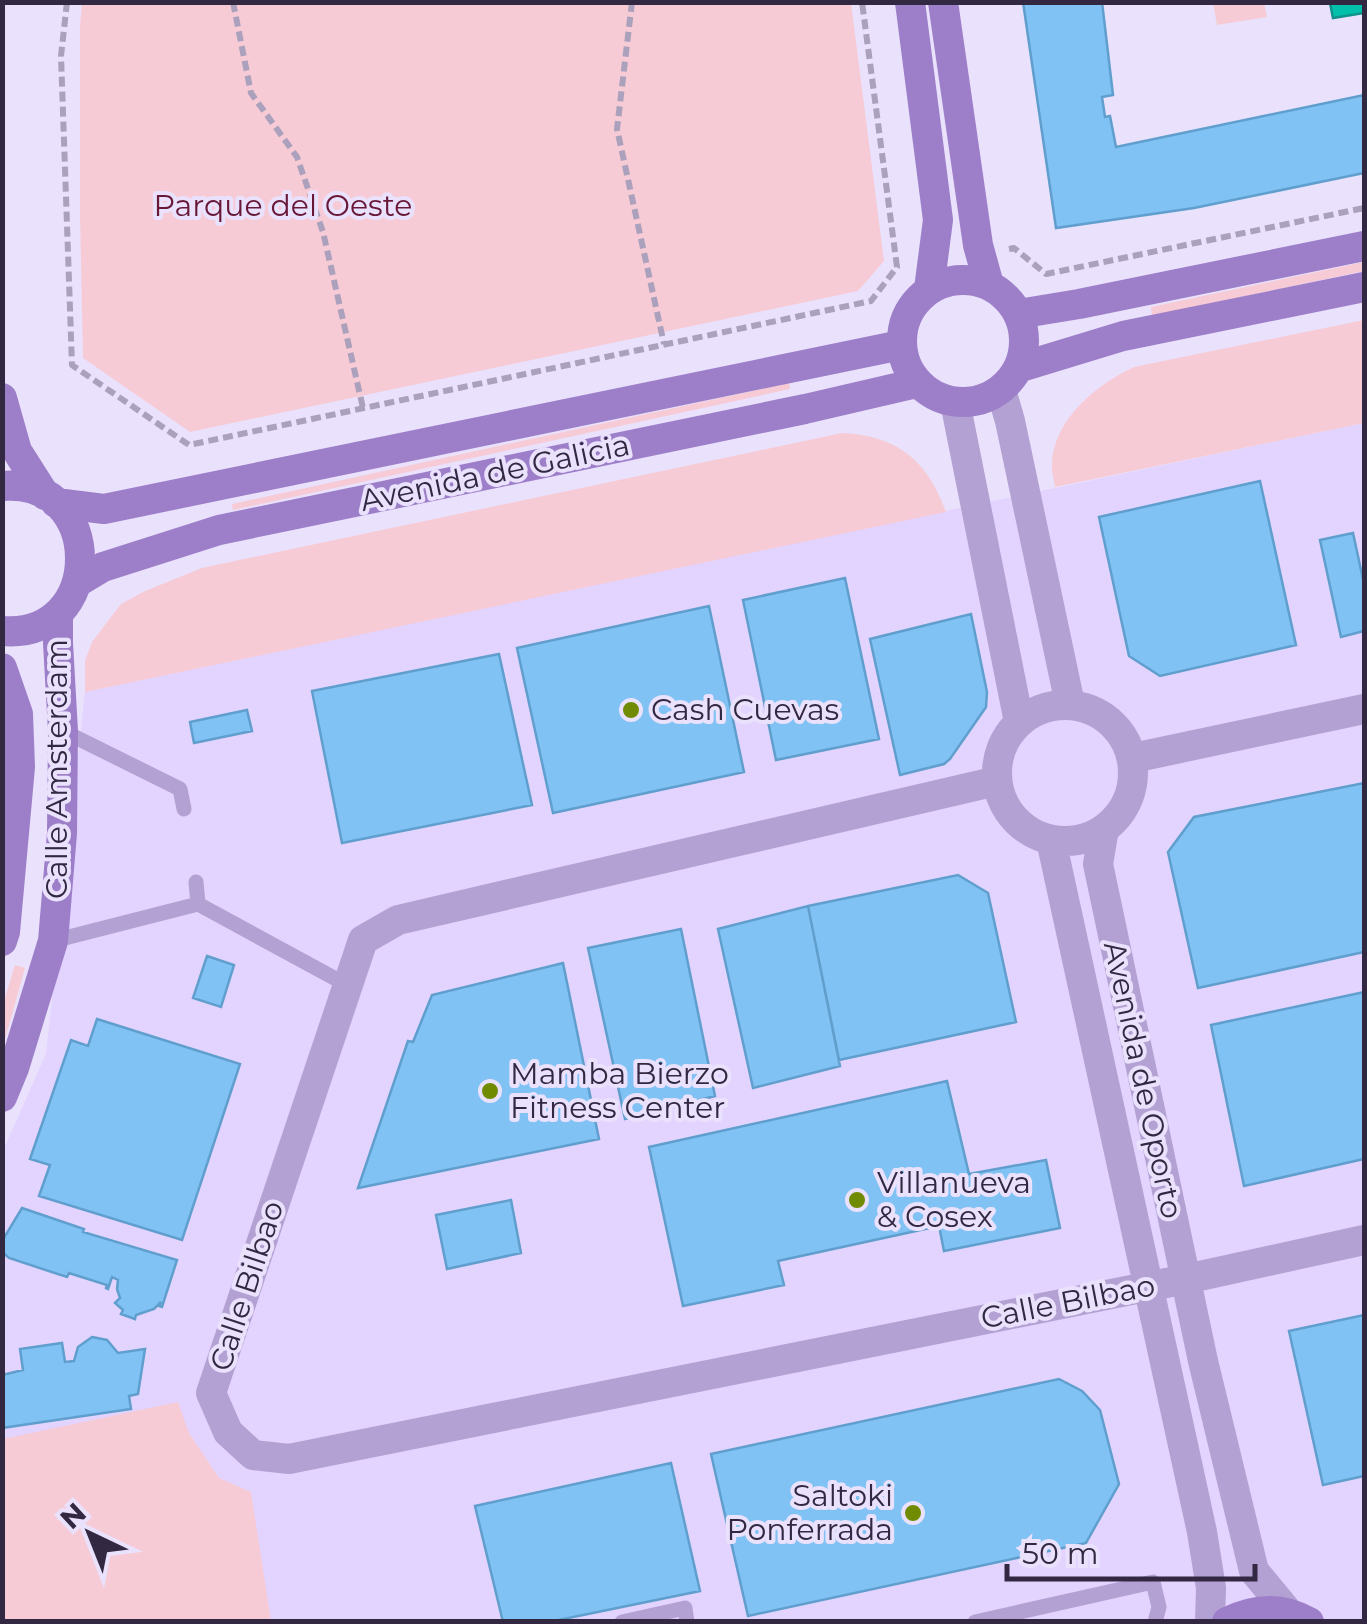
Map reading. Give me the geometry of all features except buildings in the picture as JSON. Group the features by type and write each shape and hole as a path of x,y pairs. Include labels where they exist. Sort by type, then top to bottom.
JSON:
{"main road":[{"path":"910,2 938,220 929,289"},
{"path":"943,2 978,245 989,285"},
{"path":"1018,314 1364,246"},
{"path":"1009,379 1023,355 1024,341 1018,314 1006,297 989,285 968,280 929,289 917,300 902,329 904,359 928,392 955,402 971,402 986,398 1009,379 1123,336 1364,287"},
{"name":"Avenida de Galicia","path":"2,486 29,488 50,499 104,509 901,346"},
{"name":"Avenida de Galicia","path":"78,582 103,567 220,530 918,383"},
{"path":"2,398 18,451 50,499 70,519 79,539 82,560 78,582 58,613 38,626 2,631"},
{"name":"Calle Amsterdam","path":"2,1096 54,941 64,731 58,613"},
{"name":"Calle Amsterdam","path":"2,668 18,714 20,767 3,935"},
{"path":"1227,1622 1246,1613 1266,1610 1298,1617"}],"street":[{"path":"1009,379 1010,421 1070,704"},
{"path":"955,402 1019,722"},
{"path":"1070,704 1092,709 1110,721 1124,738 1134,778 1130,798 1119,816 1104,829 1088,838 1050,840 1014,819 1002,802 997,765 1008,734 1019,722 1034,711 1070,704"},
{"path":"1132,758 1364,708"},
{"name":"Calle Bilbao","path":"997,782 398,920 362,940 211,1393 228,1432 253,1454 289,1458 1364,1240"},
{"name":"Avenida de Oporto","path":"1104,829 1098,864 1186,1279 1254,1571 1298,1617"},
{"name":"Avenida de Oporto","path":"1050,840 1202,1532 1211,1588 1210,1622"}],"lane":[{"path":"64,731 180,789 184,809"},
{"path":"196,882 198,904"},
{"path":"54,941 198,904 347,985"},
{"path":"974,1622 1153,1582 1159,1607 1155,1622"},
{"path":"622,1622 685,1608 687,1622"}],"path":[{"path":"67,2 61,56 72,365 189,445 871,301 897,267 862,2"},
{"path":"233,2 251,93 297,156 324,232 363,408"},
{"path":"632,2 617,129 664,344"},
{"path":"978,245 1001,252 1014,248 1046,274 1364,208"}],"shaded area":[{"path":"1330,3 1364,3 1364,13 1333,18"},
{"path":"1364,423 1364,1621 3,1622 3,1151 46,1054 85,692"}],"green space":[{"name":"Parque del Oeste","path":"82,3 851,3 884,261 858,291 190,432 83,358"},
{"path":"1213,3 1264,3 1267,17 1217,25"},
{"path":"1364,262 1364,271 1152,316 1151,307"},
{"path":"1364,320 1364,423 1055,487 1052,463 1060,432 1092,393 1120,374 1134,367"},
{"path":"789,383 790,389 233,510 232,504"},
{"path":"842,433 879,439 908,454 930,478 946,512 85,692 85,661 92,642 121,604 202,568"},
{"path":"15,965 25,968 3,1046 3,1004"},
{"path":"178,1402 189,1433 219,1478 251,1492 271,1621 3,1621 3,1439"}],"place":[{"name":"Cash Cuevas","path":"631,710"},
{"name":"Mamba Bierzo Fitness Center","path":"490,1091"},
{"name":"Villanueva & Cosex","path":"857,1200"},
{"name":"Saltoki Ponferrada","path":"913,1513"}]}
